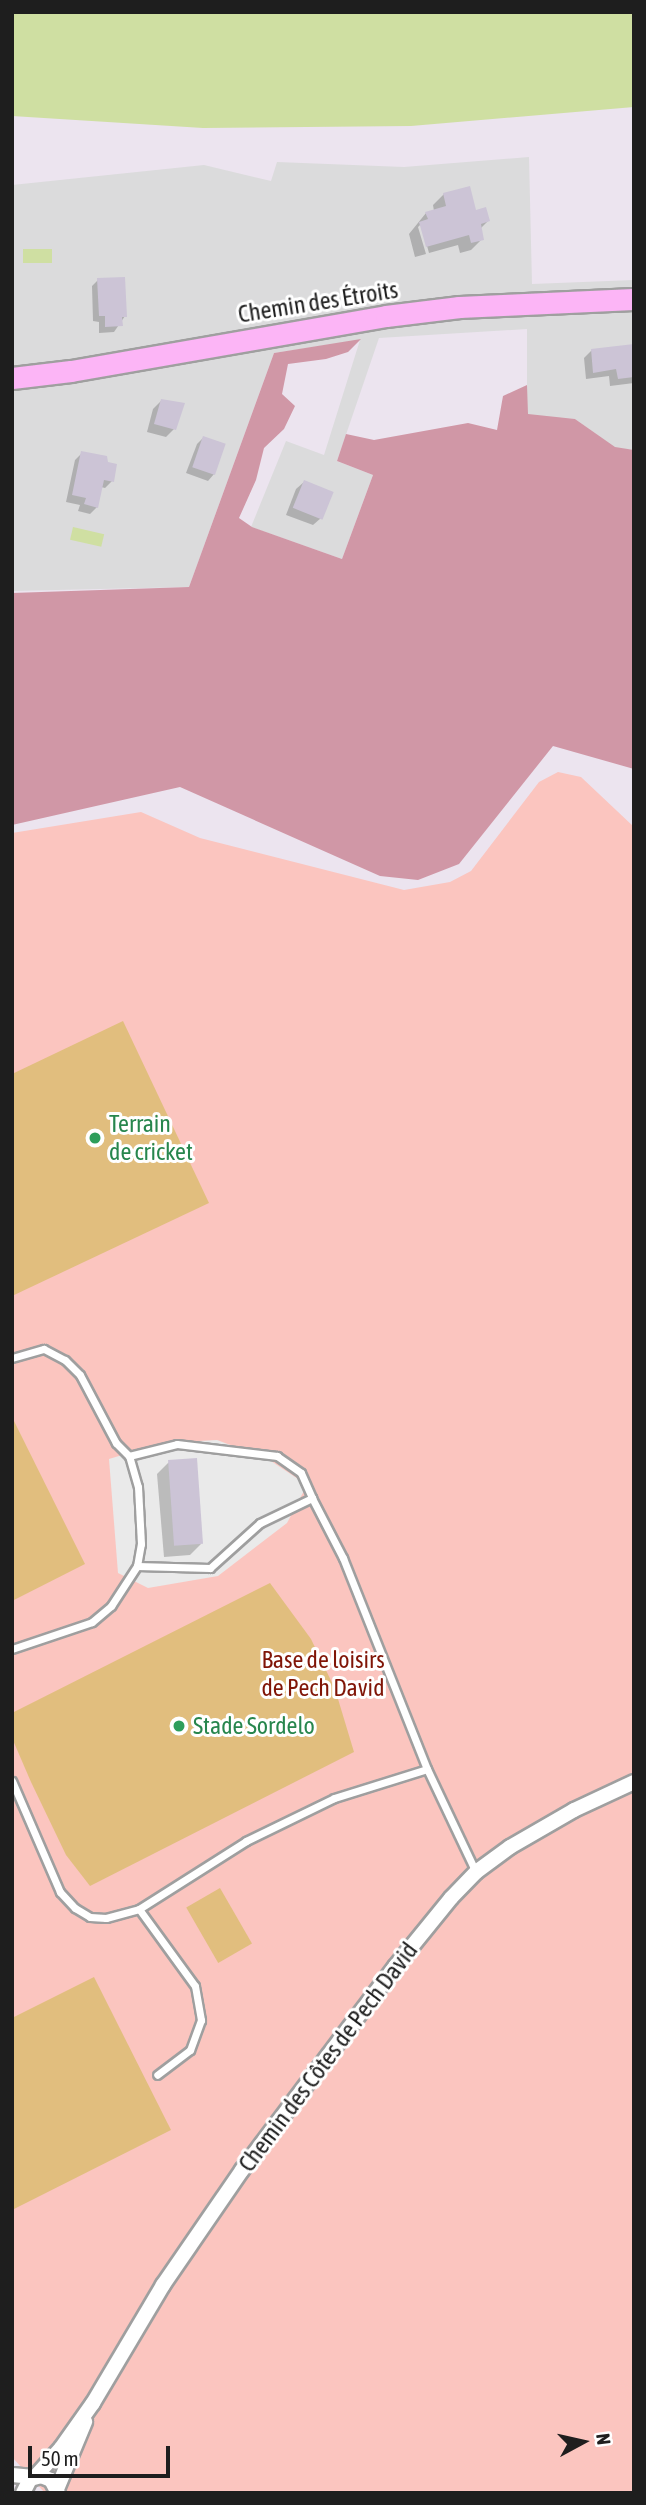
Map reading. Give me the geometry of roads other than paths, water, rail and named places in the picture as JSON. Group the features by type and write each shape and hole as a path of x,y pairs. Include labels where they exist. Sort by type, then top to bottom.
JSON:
{"main road":[{"name":"Chemin des Étroits","path":"12,378 71,371 386,316 459,307 634,299"}],"street":[{"name":"Chemin des Côtes de Pech David","path":"23,2493 26,2483 61,2448 93,2403 163,2285 242,2170 395,1967 476,1872 510,1847 574,1810 634,1783"},
{"name":"Chemin des Côtes de Pech David","path":"57,2491 93,2403"},
{"path":"12,2475 51,2480 57,2491"}],"lane":[{"path":"12,1358 44,1349 65,1360 80,1375 116,1443 129,1456 138,1487 141,1544 137,1566 111,1606 92,1622 12,1649"},
{"path":"129,1456 177,1444 277,1456 301,1473 343,1558 427,1769 476,1872"},
{"path":"137,1566 210,1568 260,1523 312,1497"},
{"path":"12,1781 60,1892 75,1908 90,1917 106,1918 139,1909 246,1841 334,1798 427,1769"},
{"path":"139,1909 195,1986 201,2020 190,2050 157,2075"}],"place":[{"name":"Terrain de cricket","path":"95,1138"},
{"name":"Stade Sordelo","path":"179,1726"}],"park label":[{"name":"Base de loisirs de Pech David","path":"323,1674"}]}
